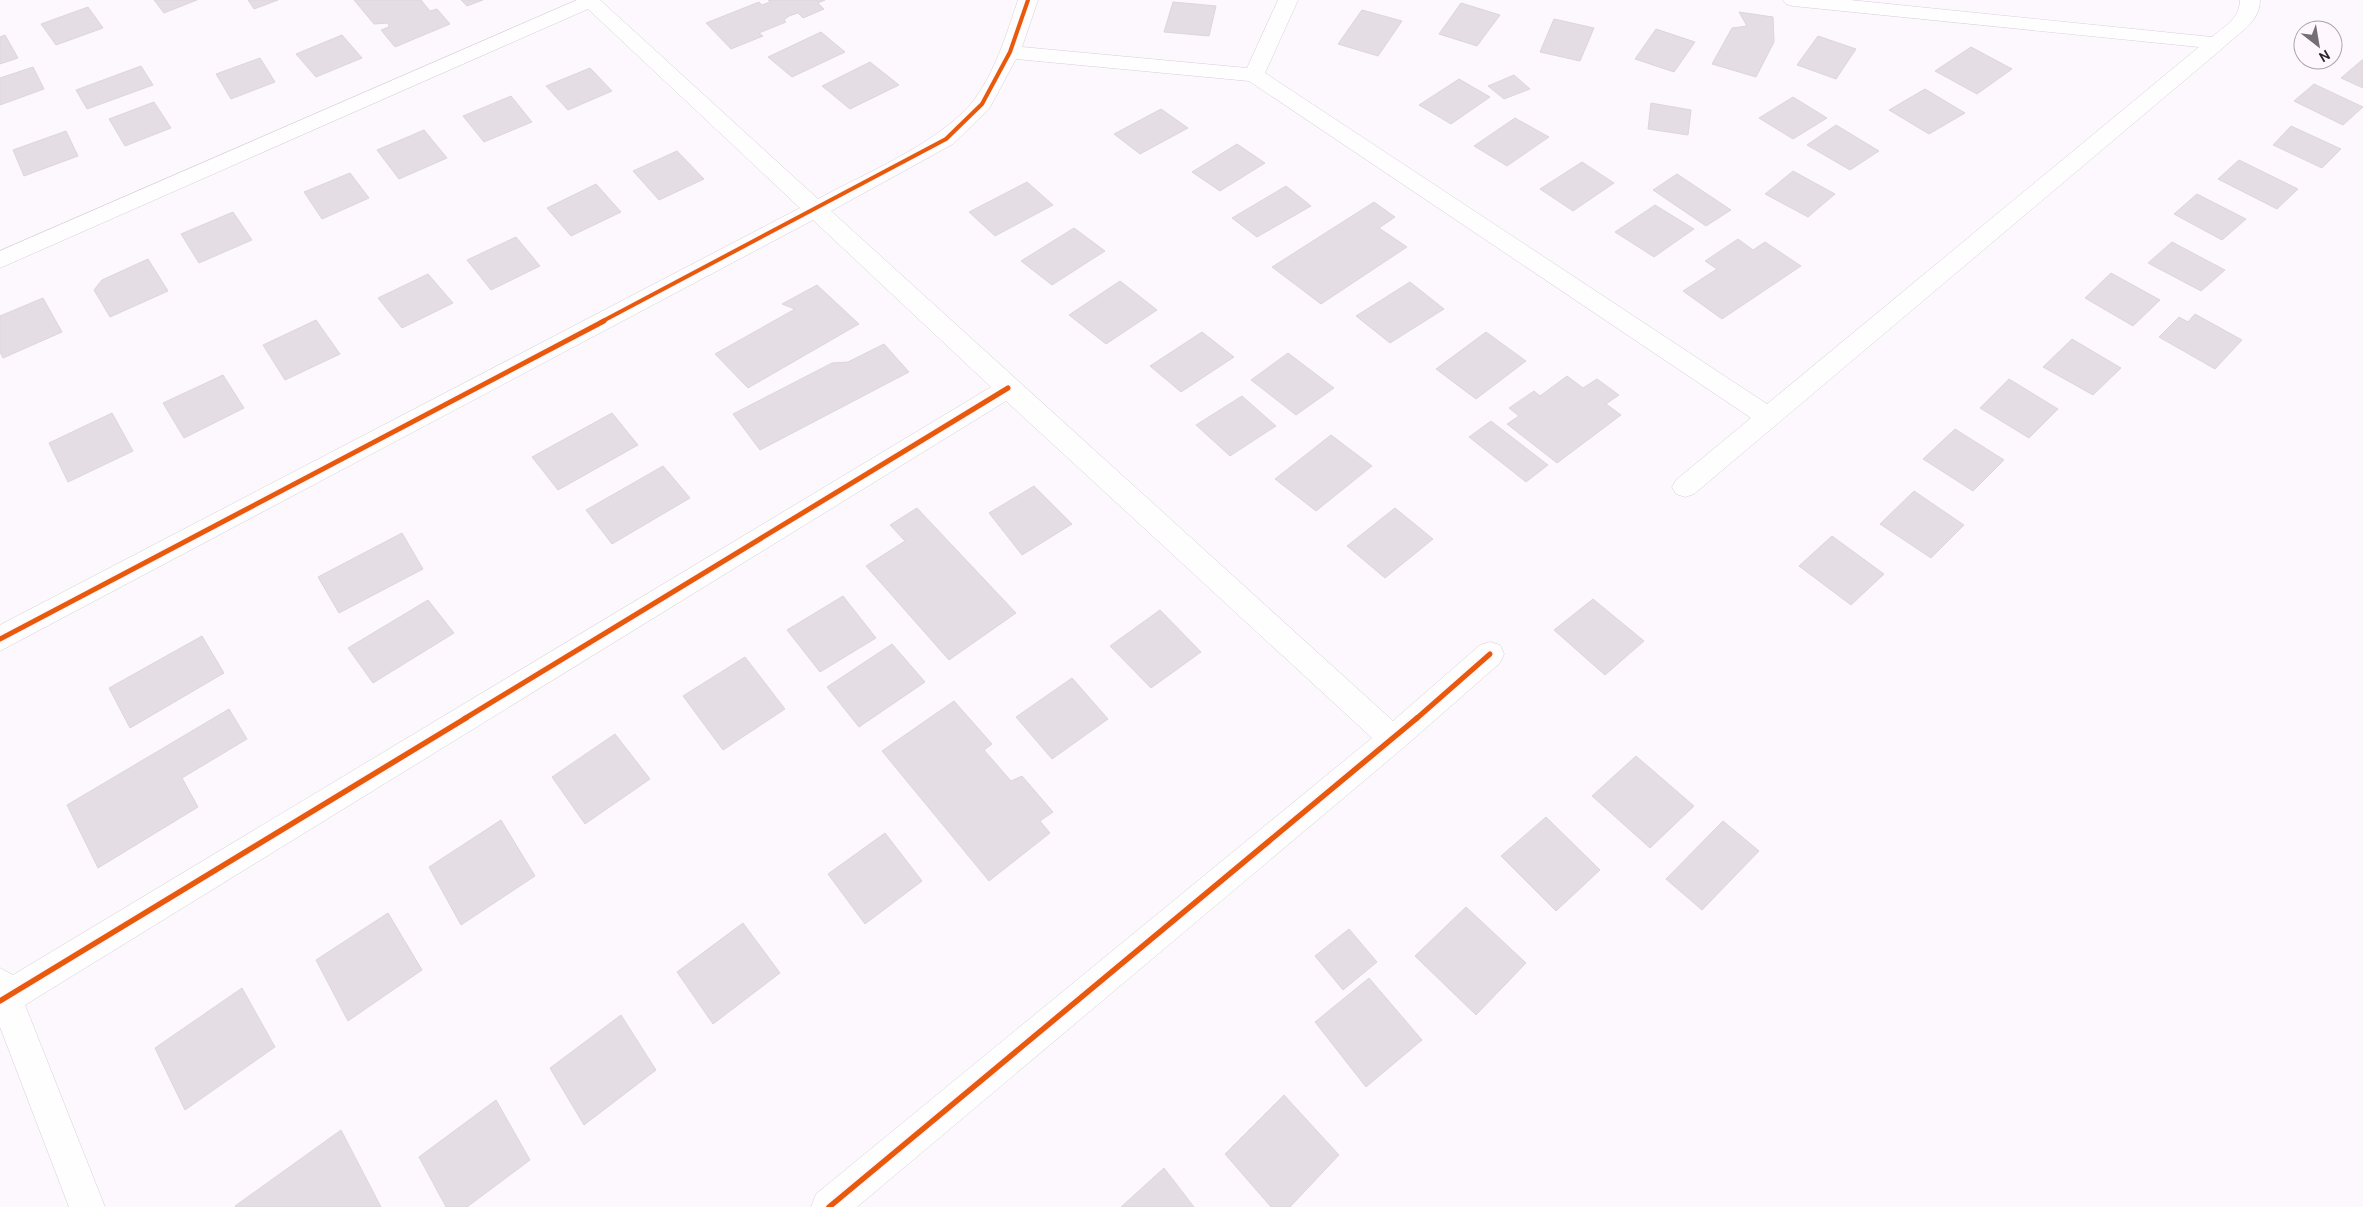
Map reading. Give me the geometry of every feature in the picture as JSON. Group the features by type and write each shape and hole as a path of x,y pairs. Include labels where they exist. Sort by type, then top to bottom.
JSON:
{"street":[{"path":"0,639 815,210 946,139 982,104 1010,52 1028,0"},
{"path":"1254,75 1288,0"},
{"path":"1793,0 2217,43"},
{"path":"1685,487 2244,20 2250,7 2250,0"},
{"path":"0,260 590,1 1008,388 1393,739"},
{"path":"1010,52 1254,75 1768,417"},
{"path":"87,1207 2,994 1008,388"},
{"path":"829,1207 1393,739 1490,654"}],"building":[{"path":"154,0 197,0 164,13"},
{"path":"248,0 278,0 254,9"},
{"path":"354,0 421,0 430,11 437,9 450,24 395,47 381,30 389,27 388,23 374,24"},
{"path":"461,0 483,0 467,6"},
{"path":"768,0 825,0 818,3 824,9 803,18 798,13 789,16 784,20 786,22 759,33 763,36 731,49 706,23 759,2 762,5 770,2"},
{"path":"1173,2 1216,6 1209,36 1164,32"},
{"path":"1461,3 1500,15 1477,46 1439,34"},
{"path":"88,7 103,28 56,45 41,24"},
{"path":"1362,10 1402,21 1378,56 1338,44"},
{"path":"1739,12 1773,17 1774,42 1756,77 1712,64 1732,28 1747,26"},
{"path":"1554,19 1594,28 1580,61 1540,52"},
{"path":"1656,29 1695,42 1674,72 1635,59"},
{"path":"821,32 845,52 792,77 768,57"},
{"path":"5,35 18,58 0,64 0,37"},
{"path":"342,35 362,58 316,77 296,54"},
{"path":"1818,36 1856,49 1836,79 1797,65"},
{"path":"1971,47 2012,69 1977,94 1935,71"},
{"path":"260,58 275,82 231,99 216,74"},
{"path":"2363,60 2363,88 2341,78"},
{"path":"870,62 899,85 850,109 822,86"},
{"path":"141,66 153,85 87,109 76,90"},
{"path":"33,67 44,89 0,105 0,78"},
{"path":"590,68 612,91 568,110 546,86"},
{"path":"1514,75 1530,89 1504,99 1488,86"},
{"path":"1459,79 1490,97 1451,124 1419,105"},
{"path":"2314,84 2363,107 2343,125 2294,101"},
{"path":"1925,89 1965,113 1929,134 1889,110"},
{"path":"511,96 532,122 484,142 463,116"},
{"path":"1793,97 1827,118 1793,139 1759,118"},
{"path":"154,102 171,128 125,146 109,119"},
{"path":"1651,103 1691,110 1688,135 1648,129"},
{"path":"1161,109 1188,128 1140,154 1114,134"},
{"path":"1515,118 1549,137 1507,166 1474,146"},
{"path":"1836,125 1879,151 1850,170 1807,145"},
{"path":"2291,126 2341,149 2322,168 2273,145"},
{"path":"424,130 447,158 399,179 377,150"},
{"path":"66,131 78,156 24,176 13,150"},
{"path":"1237,144 1265,163 1220,191 1192,172"},
{"path":"677,151 704,179 659,200 633,171"},
{"path":"2239,160 2298,189 2277,209 2218,179"},
{"path":"1582,162 1614,183 1573,211 1540,189"},
{"path":"1793,171 1835,194 1808,217 1765,194"},
{"path":"350,173 369,198 322,219 304,192"},
{"path":"1677,174 1731,210 1706,226 1653,190"},
{"path":"1027,182 1053,205 995,236 969,212"},
{"path":"596,184 621,212 571,236 547,208"},
{"path":"1286,186 1311,206 1257,237 1232,218"},
{"path":"2197,194 2246,219 2222,240 2174,214"},
{"path":"1374,202 1395,217 1379,228 1407,247 1321,304 1272,267"},
{"path":"1655,205 1694,229 1654,257 1615,232"},
{"path":"233,212 252,240 199,263 181,234"},
{"path":"1074,228 1105,251 1052,285 1021,261"},
{"path":"516,237 540,266 491,290 467,260"},
{"path":"1738,239 1753,250 1765,242 1801,266 1722,319 1683,291 1717,269 1705,261"},
{"path":"2172,242 2225,270 2201,291 2148,263"},
{"path":"148,259 168,291 110,317 94,290 102,280"},
{"path":"2111,273 2160,300 2133,326 2085,298"},
{"path":"428,274 453,303 402,328 378,298"},
{"path":"1120,281 1157,310 1106,344 1069,315"},
{"path":"1410,282 1444,309 1390,343 1356,316"},
{"path":"817,285 859,324 748,388 715,354 795,309 782,304"},
{"path":"43,298 62,332 3,358 0,352 0,316"},
{"path":"2195,314 2242,340 2215,369 2159,337 2179,317 2188,322"},
{"path":"316,320 340,354 285,380 263,345"},
{"path":"1202,332 1234,357 1181,392 1150,366"},
{"path":"1486,332 1526,361 1476,399 1436,369"},
{"path":"2072,339 2121,368 2093,395 2043,367"},
{"path":"884,344 909,372 760,450 733,414 832,363 848,362"},
{"path":"1288,353 1334,388 1296,415 1251,380"},
{"path":"223,375 244,408 184,438 163,403"},
{"path":"1567,376 1583,388 1597,379 1619,395 1606,404 1621,415 1557,463 1507,424 1519,416 1509,408 1534,391 1540,396"},
{"path":"2009,379 2058,409 2029,438 1980,408"},
{"path":"1242,396 1276,426 1230,456 1196,425"},
{"path":"112,413 133,451 68,482 49,443"},
{"path":"612,413 638,445 558,490 532,457"},
{"path":"1491,421 1548,465 1526,482 1469,437"},
{"path":"1955,429 2004,460 1973,491 1923,459"},
{"path":"1331,435 1372,466 1316,511 1275,479"},
{"path":"663,466 690,498 612,544 586,510"},
{"path":"1034,486 1072,524 1022,555 989,513"},
{"path":"1914,491 1964,525 1931,558 1880,524"},
{"path":"917,508 1016,613 949,660 866,566 905,541 890,525"},
{"path":"1395,508 1433,539 1385,578 1347,546"},
{"path":"402,533 423,569 339,613 318,577"},
{"path":"1832,536 1884,574 1851,605 1799,566"},
{"path":"843,596 876,638 820,672 787,630"},
{"path":"1593,599 1644,641 1605,675 1554,630"},
{"path":"428,600 454,633 373,683 348,648"},
{"path":"1160,610 1201,652 1151,688 1110,646"},
{"path":"202,636 224,673 130,728 109,688"},
{"path":"892,644 925,682 859,727 827,687"},
{"path":"745,657 785,709 723,750 683,696"},
{"path":"1072,678 1108,719 1052,759 1016,717"},
{"path":"954,701 992,744 984,750 1011,781 1022,776 1053,812 1040,821 1050,833 989,881 882,751"},
{"path":"229,709 247,739 182,778 198,807 98,868 67,805"},
{"path":"615,734 650,779 585,824 552,777"},
{"path":"1636,756 1694,806 1650,848 1592,796"},
{"path":"1546,817 1600,870 1556,911 1501,856"},
{"path":"501,820 535,876 461,925 429,867"},
{"path":"1723,821 1759,851 1702,910 1666,879"},
{"path":"885,833 922,881 865,924 828,874"},
{"path":"1466,907 1526,963 1476,1015 1415,956"},
{"path":"388,913 422,970 348,1021 316,960"},
{"path":"743,923 780,973 713,1024 677,972"},
{"path":"1349,929 1377,962 1343,990 1315,956"},
{"path":"1369,978 1422,1040 1366,1087 1315,1022"},
{"path":"242,988 275,1047 185,1110 155,1048"},
{"path":"621,1015 656,1070 584,1125 550,1068"},
{"path":"1284,1095 1339,1155 1290,1207 1271,1207 1225,1154"},
{"path":"496,1100 530,1160 467,1207 446,1207 419,1157"},
{"path":"341,1130 381,1207 235,1206"},
{"path":"1164,1168 1194,1207 1121,1207"}],"cycle path":[{"path":"0,639 815,210 946,139 982,104 1010,52 1028,0"},
{"path":"0,1001 1008,388"},
{"path":"829,1207 1393,739 1490,654"}]}
